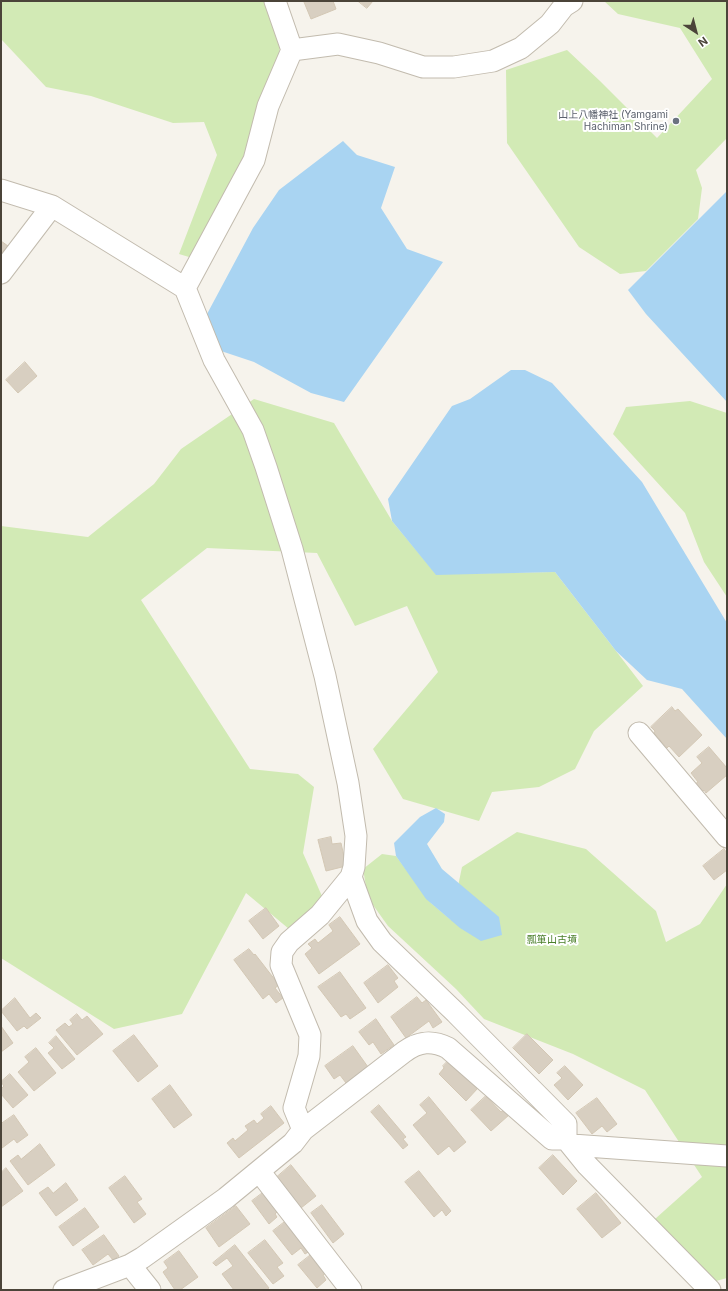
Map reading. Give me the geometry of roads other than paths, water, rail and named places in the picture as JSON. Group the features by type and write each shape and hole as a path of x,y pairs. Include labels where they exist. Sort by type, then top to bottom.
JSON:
{"street":[{"path":"185,288 254,160 268,106 292,50 275,1"},
{"path":"292,50 338,44 379,53 423,67 454,67 493,61 521,48 550,24 566,3"},
{"path":"1,190 52,206 185,288 214,360 253,430 266,467 292,550 325,676 348,783 356,836 354,867 351,877 320,916 289,942 282,952 281,965 310,1035 309,1056 294,1108 303,1130"},
{"path":"1,273 52,206"},
{"path":"639,733 727,838"},
{"path":"351,877 366,921 382,942 456,1013 566,1124 569,1142 587,1165 710,1290"},
{"path":"64,1290 130,1265 142,1258 226,1198 293,1143 303,1130 410,1047 426,1042 448,1048 552,1138 569,1142 727,1156"},
{"path":"259,1171 351,1290"},
{"path":"130,1265 150,1290"}],"water":[{"path":"343,141 357,155 395,167 381,208 407,249 443,262 344,402 311,393 254,362 218,350 207,314 253,228 279,190"},
{"path":"727,191 727,402 646,314 628,290"},
{"path":"511,370 525,370 552,383 642,482 727,623 727,739 682,689 647,680 616,651 555,572 436,575 392,521 388,499 452,406 470,399"},
{"path":"436,808 445,814 444,822 427,844 442,869 499,917 502,935 481,941 460,928 426,899 396,856 394,843 420,817"}],"place":[{"name":"山上八幡神社 (Yamgami Hachiman Shrine)","path":"676,121"}],"park label":[{"name":"瓢箪山古墳","path":"552,940"}]}
